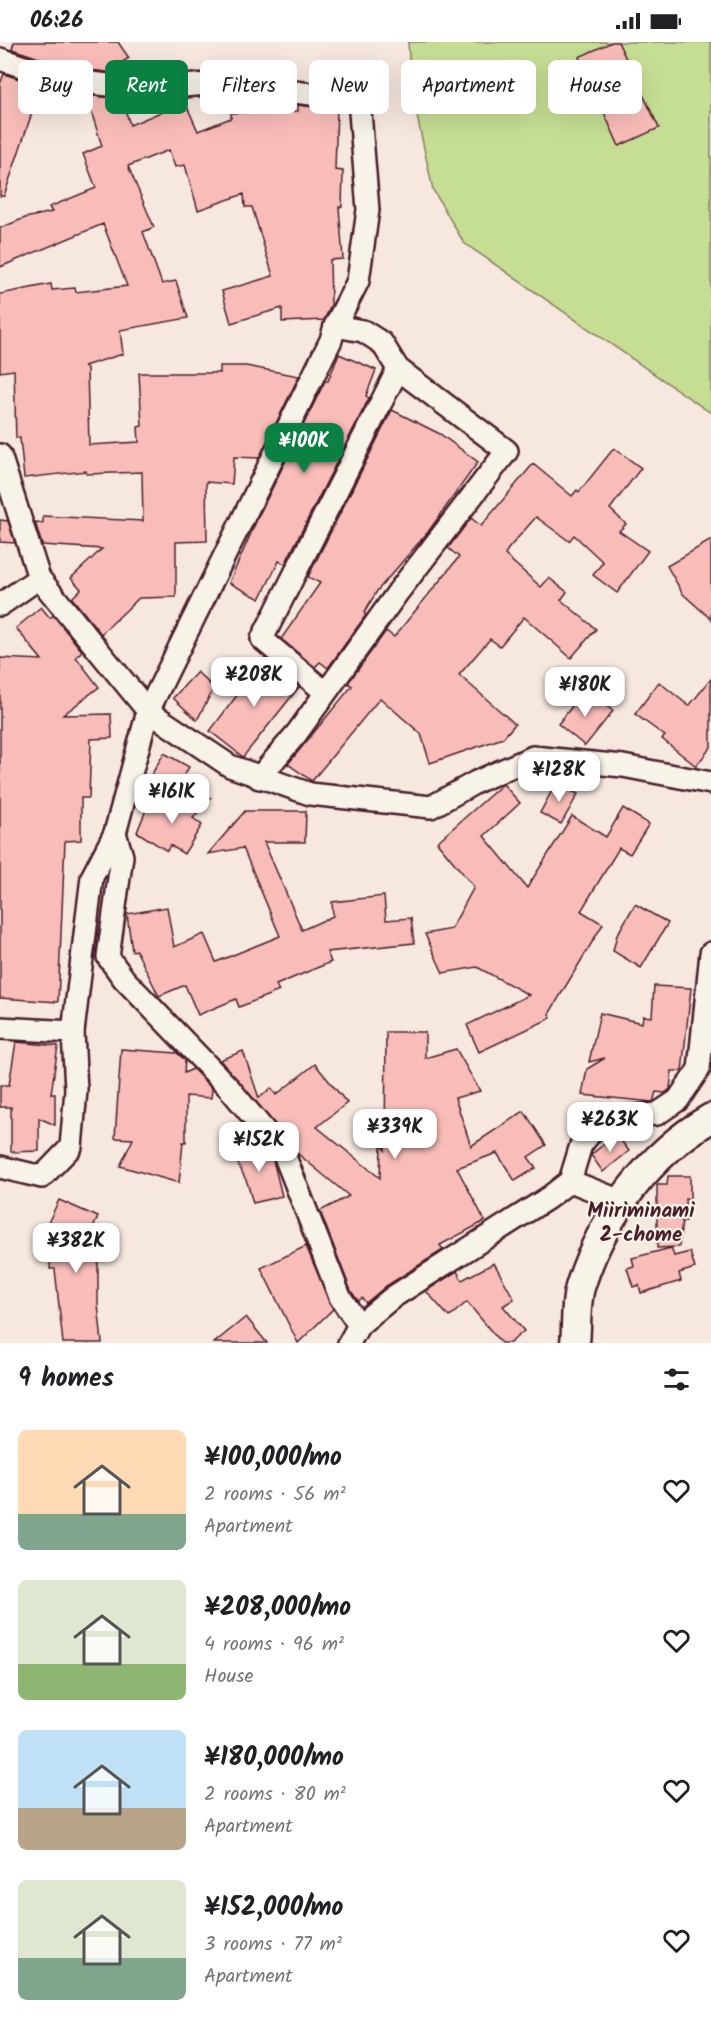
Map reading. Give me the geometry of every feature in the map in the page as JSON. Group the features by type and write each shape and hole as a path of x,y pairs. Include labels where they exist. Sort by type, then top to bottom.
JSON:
{"street":[{"path":"0,59 63,80 146,89 221,83 359,100 368,210 358,281 148,711 115,833 92,877 73,1032 75,1090 71,1147 42,1177 0,1167"},
{"path":"259,778 297,733 398,592 507,451 398,369 382,343 363,331 335,326"},
{"path":"325,692 262,639 398,369"},
{"path":"0,455 7,498 39,578 148,711 230,766 310,794 431,807 476,782 533,757 622,766 711,783"},
{"path":"0,605 39,578"},
{"path":"115,833 122,856 108,957 124,979 229,1088 284,1154 354,1334 393,1297 548,1198 570,1181 581,1145 596,1126 624,1117 657,1114 678,1100 699,1069 711,953"},
{"path":"0,1028 73,1032"},
{"path":"575,1343 580,1286 600,1239 621,1201 672,1146 711,1118"},
{"path":"570,1181 621,1201"}],"green space":[{"path":"408,42 711,42 711,413 464,243 433,190 417,114 536,114 536,60 409,60"}],"building":[{"path":"14,42 118,42 129,58 105,60 105,72 93,70 93,60 45,60 12,49"},
{"path":"612,42 618,42 627,60 580,60 579,57"},
{"path":"4,74 18,79 18,114 32,114 4,196 0,196 0,84"},
{"path":"642,92 659,128 619,146 605,114 642,114"},
{"path":"93,96 105,97 105,114 127,114 130,125 156,114 188,114 188,109 198,131 231,118 231,114 297,114 298,105 309,106 309,114 337,114 335,170 343,171 342,207 339,207 343,259 330,260 331,305 324,320 282,322 282,308 231,323 222,291 273,276 252,207 245,207 244,194 198,210 185,165 175,167 169,150 128,166 154,227 143,232 162,284 176,281 188,318 120,330 123,354 84,366 87,368 89,445 139,442 138,427 142,426 139,373 220,373 220,366 246,366 299,376 259,458 234,457 232,484 206,482 207,541 176,542 176,597 139,598 101,634 72,598 81,589 71,578 102,549 42,545 35,522 43,523 43,516 143,521 142,472 86,474 86,471 24,478 20,438 16,438 14,370 0,372 0,294 51,284 52,290 75,288 76,292 127,286 103,224 0,267 0,228 25,218 52,212 49,207 96,188 83,154 102,146 92,114"},
{"path":"339,354 376,370 366,396 369,398 285,564 279,561 260,599 229,583 259,515 325,381 328,381"},
{"path":"392,410 440,434 478,462 428,532 377,591 364,613 366,615 328,668 320,662 315,667 281,639 320,583 308,577"},
{"path":"614,448 641,468 610,509 626,524 619,531 648,551 617,593 593,575 603,562 574,535 569,541 536,517 508,549 505,555 541,587 549,578 567,592 561,600 596,629 571,658 524,617 500,646 490,639 459,675 515,724 503,738 430,763 421,734 380,698 312,781 288,764 352,686 348,683 386,631 394,637 459,557 448,548 471,518 481,526 533,464 572,496 577,490 579,492"},
{"path":"0,520 8,521 15,543 0,542"},
{"path":"711,540 711,619 683,594 667,566"},
{"path":"41,607 50,618 53,615 82,651 76,657 99,687 63,715 111,714 112,738 91,739 89,798 81,798 81,840 65,841 58,1002 0,998 0,658 42,660 16,628"},
{"path":"265,658 299,687 243,757 210,731"},
{"path":"197,672 214,688 197,720 173,698"},
{"path":"711,679 711,747 696,766 662,739 665,736 635,714 659,682 689,706"},
{"path":"585,690 613,711 585,746 558,724"},
{"path":"164,753 189,767 167,806 142,791"},
{"path":"556,783 578,794 561,824 540,813"},
{"path":"503,784 520,803 484,836 527,888 572,816 606,837 623,808 649,824 630,854 619,848 581,911 603,924 549,1014 551,1018 479,1052 467,1025 529,995 477,967 443,973 425,934 451,929 474,887 437,842"},
{"path":"210,798 193,818 202,825 184,854 170,845 167,851 137,832 146,810"},
{"path":"245,811 306,811 305,842 264,842 302,930 333,916 332,902 384,896 386,920 411,918 414,943 327,952 331,962 276,985 279,991 239,1007 236,999 198,1015 185,985 159,996 136,950 132,951 127,914 167,907 174,947 204,934 216,962 280,936 243,848 208,854"},
{"path":"635,904 668,923 641,968 613,951 617,935"},
{"path":"654,986 691,988 682,1071 672,1071 670,1089 665,1093 656,1092 653,1102 582,1095 587,1069 605,1058 589,1062 600,1013 642,1023 643,1016 652,1017"},
{"path":"386,1032 425,1032 425,1058 456,1049 480,1091 455,1098 471,1146 524,1111 546,1145 528,1157 536,1168 515,1181 497,1153 457,1168 485,1221 440,1245 443,1250 386,1286 366,1303 362,1298 358,1301 351,1291 320,1211 349,1196 298,1154 220,1060 243,1051 259,1098 271,1088 276,1095 315,1064 347,1103 317,1127 380,1178 381,1145 385,1150"},
{"path":"16,1042 58,1046 51,1094 55,1094 55,1125 39,1118 39,1151 11,1152 11,1107 0,1107 0,1085 9,1085"},
{"path":"121,1049 177,1053 185,1060 184,1073 193,1069 212,1089 211,1098 186,1096 186,1142 183,1142 179,1183 120,1166 133,1139 115,1138"},
{"path":"616,1134 629,1151 603,1172 591,1155"},
{"path":"256,1141 273,1160 282,1196 253,1203 247,1182 234,1156"},
{"path":"668,1176 690,1176 690,1199 685,1199 686,1221 682,1221 679,1247 657,1248 657,1185 667,1185"},
{"path":"59,1200 98,1217 85,1245 98,1246 98,1304 102,1343 63,1343 55,1269 50,1269 52,1227 47,1225"},
{"path":"306,1246 333,1309 298,1343 261,1268"},
{"path":"671,1248 674,1256 690,1252 695,1268 679,1273 681,1281 641,1293 639,1285 633,1287 627,1268 634,1266 632,1258"},
{"path":"494,1263 514,1299 503,1306 524,1331 510,1343 501,1343 467,1302 449,1317 426,1291 457,1271 462,1280"},
{"path":"246,1317 267,1343 214,1343"}],"district":[{"name":"Miiriminami 2-chome","path":"641,1222"}]}
